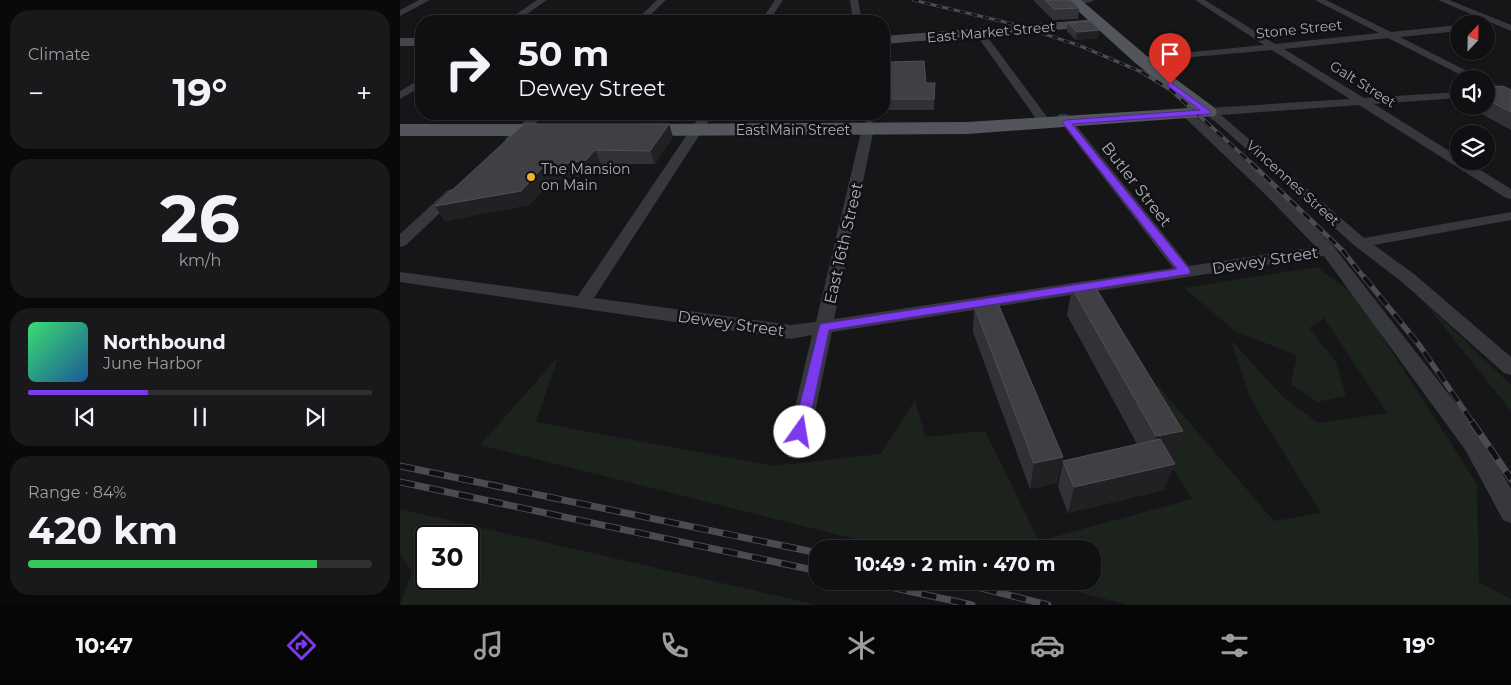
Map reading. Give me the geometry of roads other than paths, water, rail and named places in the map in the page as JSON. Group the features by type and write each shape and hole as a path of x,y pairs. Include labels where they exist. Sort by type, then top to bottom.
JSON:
{"main road":[{"name":"Vincennes Street","path":"1074,1 1141,60 1208,112"},
{"name":"East Main Street","path":"612,127 701,123 869,127 1208,112"},
{"path":"400,130 529,123"},
{"path":"400,124 529,123 574,127"}],"street":[{"path":"400,13 426,0"},
{"path":"520,15 543,0"},
{"path":"646,15 662,0"},
{"path":"769,15 779,0"},
{"path":"854,0 857,15"},
{"path":"1074,1 1090,0"},
{"name":"Galt Street","path":"1199,0 1511,195"},
{"path":"1319,0 1460,70"},
{"path":"1442,0 1511,28"},
{"name":"East Market Street","path":"890,40 1098,23"},
{"path":"1495,24 1499,24"},
{"name":"Stone Street","path":"1141,60 1450,29"},
{"name":"Butler Street","path":"980,33 1185,272"},
{"path":"400,42 415,42"},
{"path":"400,96 415,86"},
{"path":"1495,87 1508,93"},
{"path":"1495,93 1508,93"},
{"path":"1208,112 1450,96"},
{"name":"Vincennes Street","path":"1185,112 1269,190 1328,250 1474,444 1511,512"},
{"name":"Vincennes Street","path":"1208,112 1221,120 1361,243 1408,278 1511,368"},
{"path":"501,149 529,123"},
{"path":"583,302 701,123"},
{"name":"East 16th Street","path":"796,450 869,127"},
{"path":"400,242 465,181"},
{"path":"1361,243 1511,216"},
{"name":"Dewey Street","path":"400,276 791,332 1328,250"}],"railway":[{"path":"913,0 1013,24 1078,45 1143,72"},
{"path":"1143,72 1171,90 1252,164"},
{"path":"1251,163 1343,251 1365,279"},
{"path":"1364,277 1420,346 1473,423"},
{"path":"1472,422 1511,479"},
{"path":"400,466 809,551"},
{"path":"400,482 809,569"},
{"path":"904,590 972,605"},
{"path":"989,590 1048,605"}],"place":[{"name":"The Mansion on Main","path":"531,177"}]}
